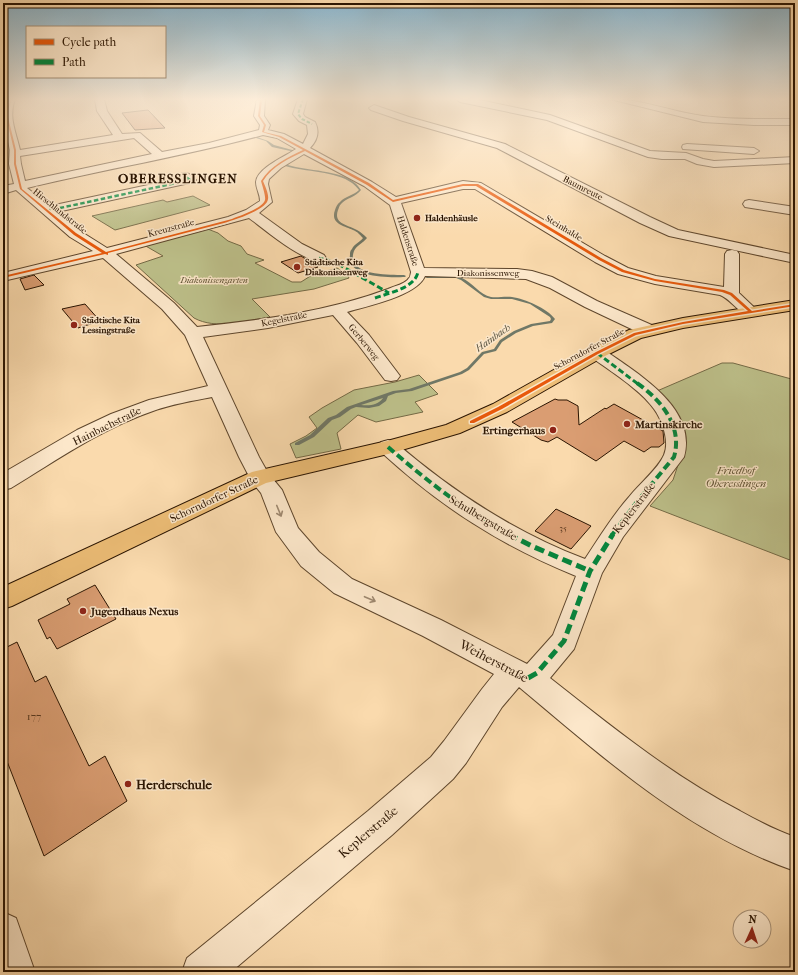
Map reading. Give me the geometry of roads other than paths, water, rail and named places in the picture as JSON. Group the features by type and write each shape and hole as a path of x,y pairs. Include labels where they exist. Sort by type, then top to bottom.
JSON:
{"main road":[{"name":"Schorndorfer Straße","path":"3,599 228,490 260,477 428,437 472,422 500,408 619,341 648,330 795,305"}],"street":[{"name":"Hirschlandstraße","path":"11,144 15,158 20,186 30,198 74,234 107,254 146,287 193,333 212,391 260,477"},
{"path":"3,157 15,158 82,144"},
{"path":"147,144 160,156"},
{"path":"3,190 84,171 216,144"},
{"path":"295,144 368,184 393,201"},
{"path":"304,150 308,144"},
{"name":"Baumreute","path":"496,144 506,148 645,220 674,233 795,259"},
{"path":"622,144 648,154 662,156 687,146 792,154"},
{"path":"687,146 701,162 714,164 795,160"},
{"name":"Kreuzstraße","path":"3,277 107,254 250,213 266,202 266,195 262,181 267,173 295,154 304,150"},
{"path":"3,166 15,158"},
{"path":"46,211 190,180 185,176"},
{"name":"Steinhalde","path":"393,201 463,185 476,185 600,259 624,271 655,280 716,290 731,294"},
{"name":"Haldenstraße","path":"393,201 397,208 418,272"},
{"path":"749,204 795,211"},
{"path":"250,213 297,247 319,258"},
{"path":"732,254 731,294 751,312"},
{"name":"Kegelstraße","path":"193,333 283,320 336,309 374,298 410,285 418,278 418,272"},
{"name":"Diakonissenweg","path":"418,272 517,273 533,275 553,283 593,305 648,330"},
{"name":"Gerberweg","path":"336,309 364,339 391,376"},
{"name":"Keplerstraße","path":"201,972 380,823 442,768 455,752 492,698 521,675 536,673 564,641 590,570 615,531 674,457 676,450 676,440 672,422 659,402 647,390 597,353"},
{"name":"Hainbachstraße","path":"3,483 85,435 122,416 168,400 212,391"},
{"name":"Schulbergstraße","path":"388,447 415,472 469,512 519,540 560,560 590,570"},
{"name":"Weiherstraße","path":"260,477 271,490 288,532 310,559 343,586 432,628 521,675 634,764 691,803 722,821 782,849 795,868"},
{"path":"3,931 16,972"}],"waterway":[{"name":"Hainbach","path":"271,144 295,151"},
{"name":"Hainbach","path":"289,161 286,165 294,168 337,175 354,183 360,190 355,195 342,201 335,214 339,223 361,233 365,238 354,247 352,251 351,260 354,266 360,270 378,275 404,276"},
{"name":"Hainbach","path":"297,444 312,436 330,419 338,416 349,408 395,392 410,390 461,373 468,369 483,353 495,350 501,341 515,332 532,325 551,322 553,319 551,316 531,303 512,298 491,298 485,296 462,279 456,277 427,277"},
{"name":"Hainbach","path":"356,406 369,407 378,405 386,396"}],"place":[{"name":"Haldenhäusle","path":"417,218"},
{"name":"Städtische Kita Diakonissenweg","path":"297,267"},
{"name":"Städtische Kita Lessingstraße","path":"74,325"},
{"name":"Martinskirche","path":"627,424"},
{"name":"Ertingerhaus","path":"553,430"},
{"name":"Jugendhaus Nexus","path":"83,611"},
{"name":"Herderschule","path":"128,784"}],"district":[{"name":"OBERESSLINGEN","path":"178,178"}],"park label":[{"name":"Diakonissengarten","path":"214,280"},
{"name":"Friedhof Oberesslingen","path":"736,476"}]}
